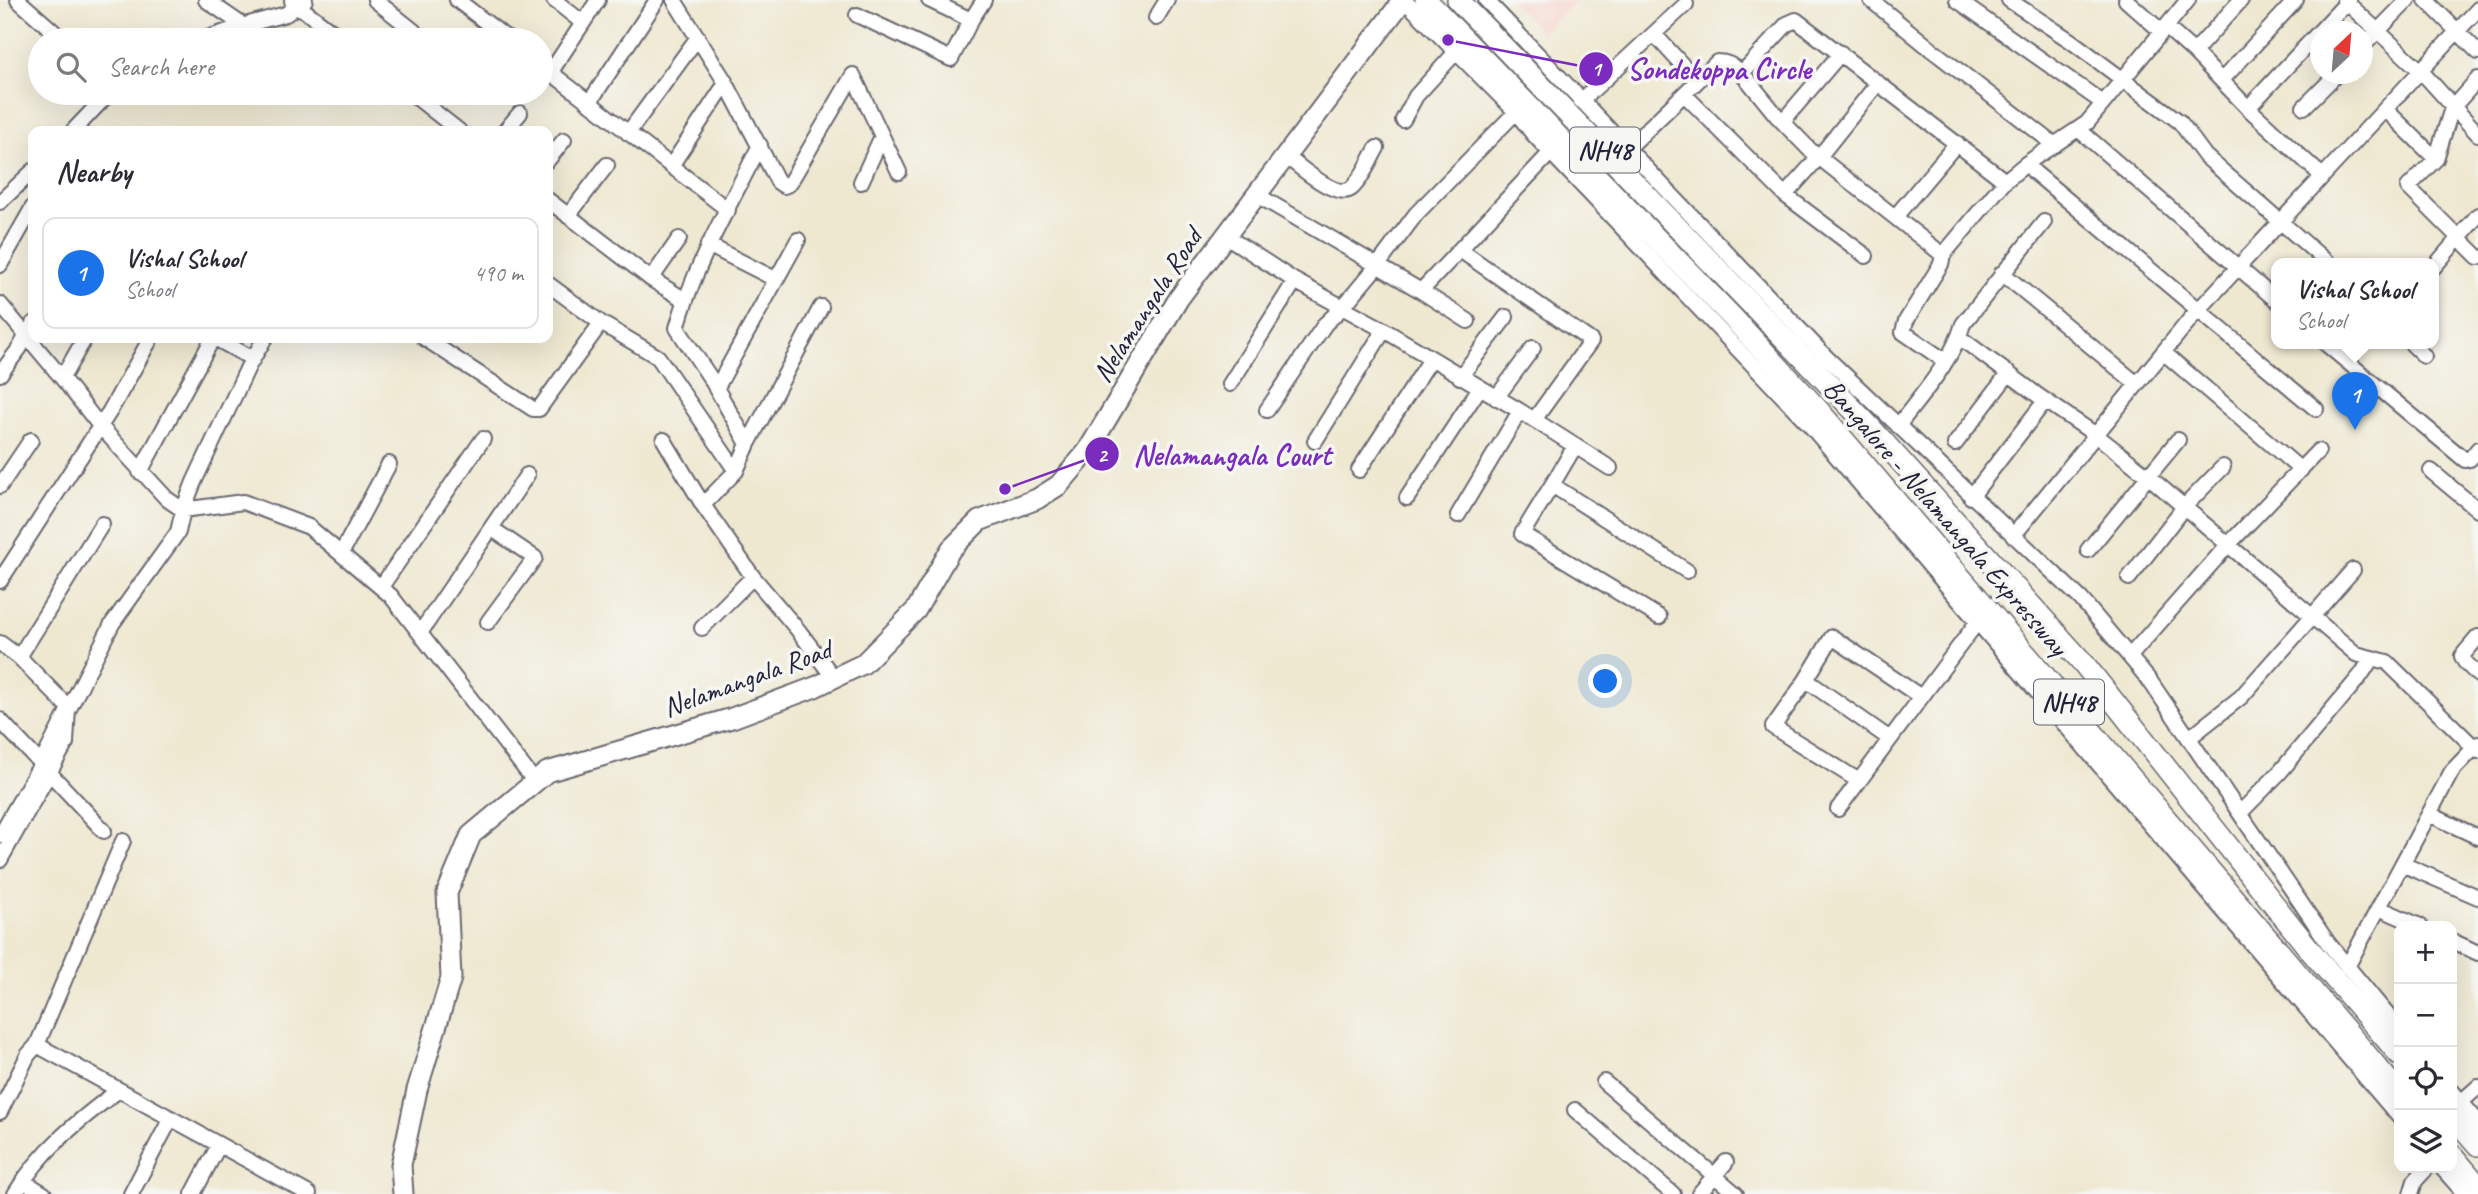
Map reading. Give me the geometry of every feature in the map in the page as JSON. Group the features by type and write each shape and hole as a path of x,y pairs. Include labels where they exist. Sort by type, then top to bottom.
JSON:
{"highway":[{"name":"Bangalore - Nelamangala Expressway","path":"1426,0 1732,317 1827,420 2394,1087"},
{"name":"Bangalore - Nelamangala Expressway","path":"1459,1 1869,426 2084,664 2310,950 2394,1048"},
{"path":"2457,1107 2478,1146"},
{"path":"2457,1161 2478,1186"}],"main road":[{"name":"Nelamangala Road","path":"404,1194 401,1165 417,1090 451,978 447,893 471,835 547,772 732,718 863,664 916,610 951,549 979,521 1037,499 1059,485 1087,452 1179,298 1404,0"}],"street":[{"path":"18,0 49,28"},
{"path":"206,0 249,28"},
{"path":"375,0 410,28"},
{"path":"457,0 493,28"},
{"path":"554,0 583,23"},
{"path":"553,60 598,0"},
{"path":"589,103 657,0"},
{"path":"674,0 726,83 778,182 784,186 789,184 853,75 899,172"},
{"path":"929,0 971,20"},
{"path":"856,15 951,59 984,0"},
{"path":"1156,18 1167,0"},
{"path":"1404,0 1516,112 1533,134 1808,423 2394,1111"},
{"path":"1486,0 1827,358 2081,599 2130,656 2328,943 2394,1023"},
{"path":"1871,0 2055,145"},
{"path":"1957,0 2103,103"},
{"path":"2009,0 2071,41 2180,122 2205,156 2322,258"},
{"path":"2126,0 2194,52 2248,108 2322,176"},
{"path":"1945,360 1903,332 1906,321 1941,264 1943,255 2005,181 2087,123 2188,0"},
{"path":"2194,52 2241,0"},
{"path":"2222,79 2297,0"},
{"path":"2373,37 2408,0"},
{"path":"2426,0 2478,52"},
{"path":"2248,108 2346,1 2421,71 2478,134"},
{"path":"236,28 286,14 298,2 329,28"},
{"path":"1581,101 1686,4"},
{"path":"2013,536 2199,310 2478,9"},
{"path":"1742,73 1787,24 1796,20 2005,181"},
{"path":"1654,34 1697,81"},
{"path":"628,133 698,37"},
{"path":"1403,120 1416,96 1455,53"},
{"path":"1783,121 1841,53"},
{"path":"1627,149 1717,62 1729,64 1742,73 1783,121 1819,157 1943,255"},
{"path":"553,75 727,210"},
{"path":"2478,79 2452,107 2436,159 2408,187 2478,257"},
{"path":"671,166 726,83"},
{"path":"1786,195 1878,83"},
{"path":"2304,107 2327,84"},
{"path":"1684,94 1786,195 1866,256"},
{"path":"78,126 97,105"},
{"path":"427,105 453,126"},
{"path":"2385,109 2436,159"},
{"path":"1267,410 1325,324 1378,265 1416,214 1516,112"},
{"path":"509,126 520,113"},
{"path":"2078,129 2271,296"},
{"path":"862,182 882,136"},
{"path":"553,154 564,140"},
{"path":"1895,217 1957,143"},
{"path":"748,444 677,328 685,300 708,245 760,145"},
{"path":"1287,157 1334,190 1344,192 1353,188 1377,148"},
{"path":"1421,291 1552,151"},
{"path":"2027,163 2034,172 2316,410"},
{"path":"568,216 607,165"},
{"path":"0,202 28,176"},
{"path":"1257,195 1468,321"},
{"path":"553,204 651,279 685,300"},
{"path":"2439,261 2478,215"},
{"path":"0,265 28,216"},
{"path":"1898,426 1945,360 1959,337 1963,324 2044,222"},
{"path":"1226,236 1295,281 1384,330 1610,468"},
{"path":"651,279 679,239"},
{"path":"716,388 798,240"},
{"path":"708,245 775,279"},
{"path":"1460,250 1591,341 1534,420"},
{"path":"2002,273 2137,384"},
{"path":"1230,384 1295,281"},
{"path":"553,288 601,323 658,357 736,471"},
{"path":"0,304 28,328"},
{"path":"703,505 736,471 821,307"},
{"path":"1460,377 1506,317"},
{"path":"433,343 533,409 539,410 601,323"},
{"path":"1315,441 1384,330"},
{"path":"0,374 28,333"},
{"path":"1959,337 2096,435 2148,476 2356,654 2387,662 2477,748 2452,771 2347,967"},
{"path":"39,343 100,426 167,499 183,510 243,502 309,527 381,587 391,596 535,782"},
{"path":"62,378 82,343"},
{"path":"0,581 100,426 147,343"},
{"path":"140,472 211,343"},
{"path":"223,343 253,359"},
{"path":"0,860 45,768 68,707 112,624 178,532 194,482 262,343"},
{"path":"1496,398 1533,348"},
{"path":"2332,349 2465,460 2470,460 2478,449"},
{"path":"2417,349 2424,356"},
{"path":"2163,352 2301,470"},
{"path":"1359,470 1431,359"},
{"path":"1955,444 2009,373"},
{"path":"1407,498 1479,389"},
{"path":"1971,497 2045,401"},
{"path":"1458,515 1520,411"},
{"path":"381,587 484,439"},
{"path":"0,486 31,440"},
{"path":"664,440 703,505 753,577 834,678"},
{"path":"2088,550 2178,440"},
{"path":"1575,446 1522,534 1660,617"},
{"path":"2130,656 2227,546 2318,451"},
{"path":"341,554 389,464"},
{"path":"2129,578 2184,507 2223,467"},
{"path":"2431,471 2478,510"},
{"path":"420,633 527,475"},
{"path":"1552,485 1687,571"},
{"path":"19,657 102,524"},
{"path":"488,622 535,558 491,528"},
{"path":"2189,738 2241,697 2353,570"},
{"path":"702,628 753,577"},
{"path":"1838,809 1978,621"},
{"path":"1859,781 1773,727 1806,680 1832,636 1921,697"},
{"path":"2478,637 2462,656 2478,675"},
{"path":"0,643 19,657 68,707"},
{"path":"2239,813 2280,772 2372,659"},
{"path":"1806,680 1890,739"},
{"path":"0,720 104,831"},
{"path":"0,835 45,768"},
{"path":"2429,814 2478,837"},
{"path":"0,1112 28,1055 37,1045 123,841"},
{"path":"2402,864 2478,897"},
{"path":"2379,908 2409,921"},
{"path":"2457,943 2478,953"},
{"path":"37,1045 309,1194"},
{"path":"1604,1082 1736,1194"},
{"path":"2457,1102 2478,1087"},
{"path":"15,1194 23,1181 74,1124 119,1090"},
{"path":"2457,1105 2478,1122"},
{"path":"1575,1110 1673,1194"},
{"path":"131,1194 171,1118"},
{"path":"193,1194 219,1145"},
{"path":"1699,1194 1726,1162"},
{"path":"2411,1194 2415,1181 2422,1173"},
{"path":"2446,1173 2465,1194"},
{"path":"23,1181 44,1194"}],"shaded area":[{"path":"1510,0 1577,0 1542,33"}],"place":[{"name":"Sondekoppa Circle","path":"1448,40"},
{"name":"Vishal School","path":"2355,430"},
{"name":"Nelamangala Court","path":"1005,489"}]}
